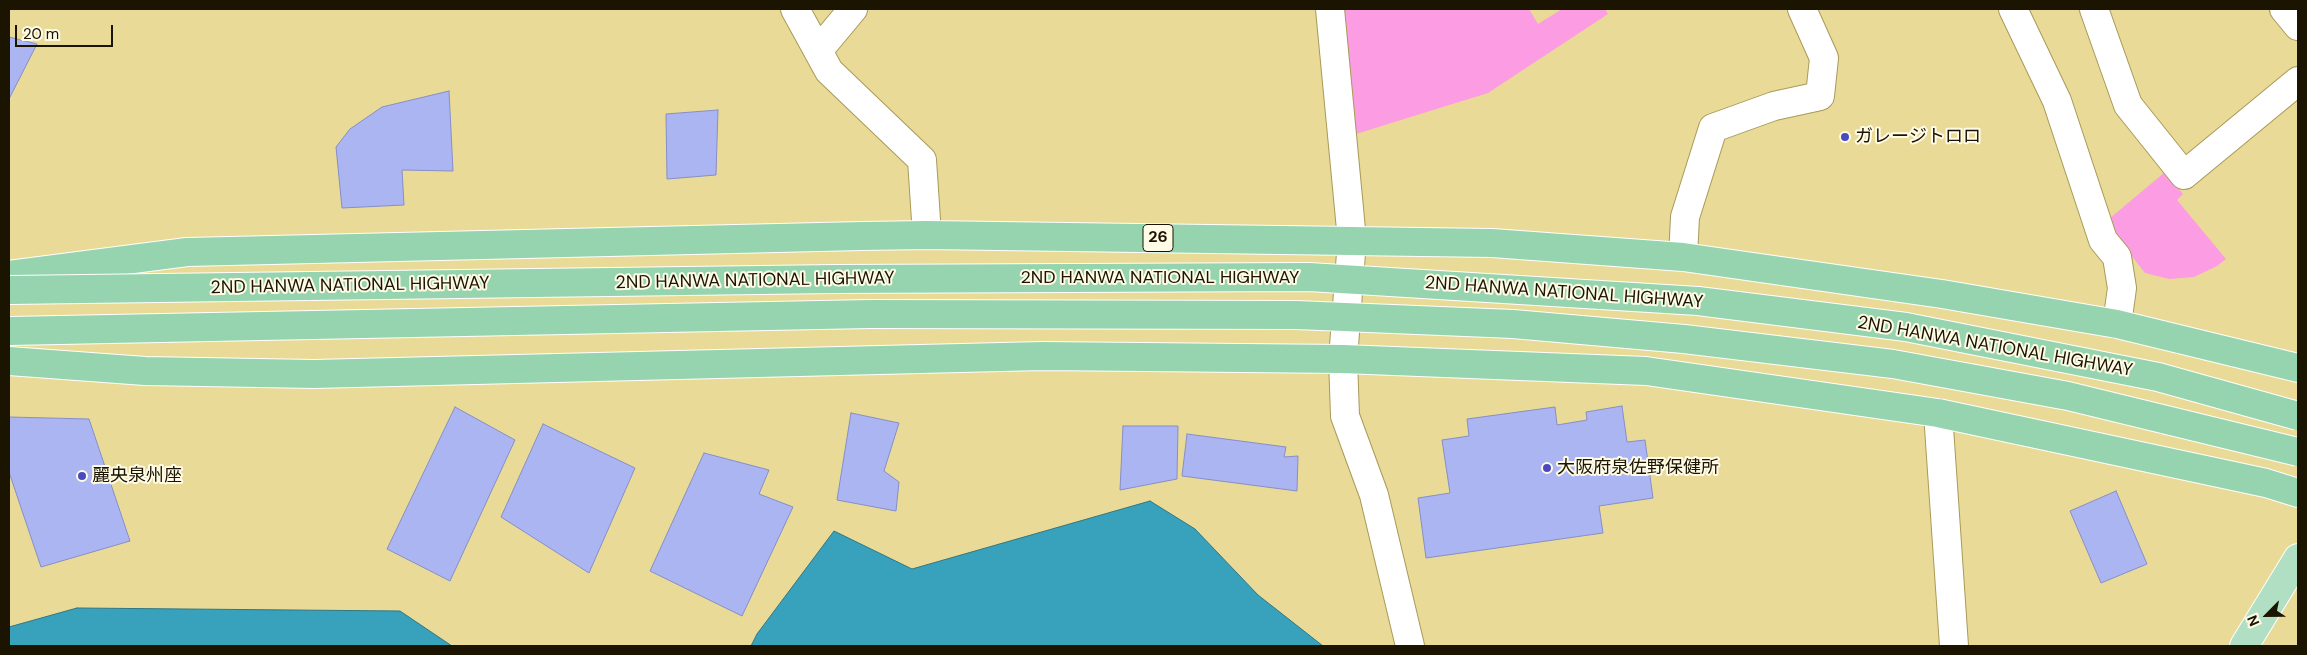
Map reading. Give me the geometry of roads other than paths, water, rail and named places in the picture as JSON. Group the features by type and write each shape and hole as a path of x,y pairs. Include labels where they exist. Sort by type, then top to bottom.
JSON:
{"highway":[{"name":"26","path":"9,275 187,252 927,235 1492,243 1683,258 1942,294 2117,324 2298,368"},
{"name":"2ND HANWA NATIONAL HIGHWAY","path":"9,290 836,279 1308,278 1698,301 1906,327 2158,377 2298,416"},
{"name":"2ND HANWA NATIONAL HIGHWAY","path":"9,331 870,314 1296,315 1514,324 1684,339 1893,364 2068,396 2298,452"},
{"path":"9,361 145,371 314,374 1042,356 1342,359 1646,371 1938,413 2266,483 2298,493"}],"main road":[{"path":"2244,646 2298,558"}],"street":[{"path":"796,9 829,71 922,160 927,235"},
{"path":"818,51 853,9"},
{"path":"1330,9 1352,240 1342,359 1345,416 1374,495 1410,646"},
{"path":"1683,258 1685,217 1714,128 1774,106 1820,96 1824,58 1802,9"},
{"path":"2014,9 2057,101 2103,240 2117,258 2122,288 2117,324"},
{"path":"2094,9 2128,105 2184,175 2298,81"},
{"path":"2284,9 2298,26"},
{"path":"1938,413 1954,646"}],"water":[{"path":"1150,501 1195,529 1258,595 1323,646 751,646 757,634 834,531 912,569"},
{"path":"77,608 400,611 452,646 9,646 9,627"}],"place":[{"name":"ガレージトロロ","path":"1845,137"},
{"name":"大阪府泉佐野保健所","path":"1547,468"},
{"name":"麗央泉州座","path":"82,476"}]}
